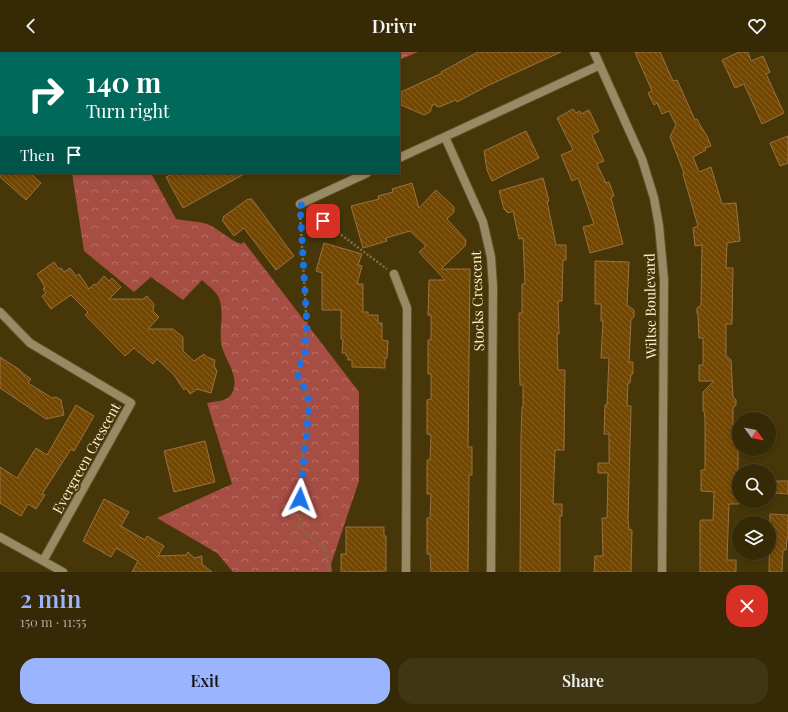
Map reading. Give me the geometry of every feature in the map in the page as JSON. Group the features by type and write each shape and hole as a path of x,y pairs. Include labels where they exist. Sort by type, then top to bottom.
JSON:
{"street":[{"name":"Wiltse Boulevard","path":"594,52 644,164 654,198 662,246 664,280 662,572"},
{"path":"400,158 600,65"},
{"name":"Stocks Crescent","path":"445,138 481,217 491,257 493,287 491,572"},
{"path":"300,204 365,174"},
{"path":"394,274 407,308 406,572"},
{"name":"Evergreen Crescent","path":"0,312 30,343 131,402 43,561"},
{"path":"0,537 63,572"}],"path":[{"path":"300,204 394,274"},
{"path":"300,204 307,328 305,333 306,352 302,355 298,376 307,393 309,406 301,473 301,515 298,526 325,549 329,572"}],"green space":[{"path":"400,52 418,52 400,60"},
{"path":"72,174 152,174 176,219 207,224 236,242 241,244 244,242 359,392 359,481 331,564 332,572 233,572 217,553 157,518 232,484 207,403 229,397 233,391 234,385 233,374 221,341 221,304 216,293 202,280 183,300 151,277 134,292 84,251"}],"building":[{"path":"478,52 561,52 487,86 457,102 456,100 439,107 433,104 430,112 424,115 401,105 401,92 442,73 441,72"},
{"path":"635,52 660,52 673,81 677,80 695,120 697,119 711,146 705,148 706,150 693,157 699,172 711,167 722,204 736,203 740,241 727,243 726,268 733,268 732,324 726,324 726,356 731,360 733,397 736,400 736,405 732,412 732,456 738,456 738,464 732,464 732,504 729,504 727,560 736,560 736,572 700,572 700,521 713,520 714,492 701,491 701,470 705,470 705,418 703,411 703,392 714,381 699,381 699,365 703,365 703,338 699,338 697,314 697,308 701,305 702,245 695,246 693,228 698,226 683,174 684,173 670,137 676,125 669,111 662,114 657,103 654,105 648,93 652,91"},
{"path":"739,52 748,52 751,61 763,56 770,72 766,74 784,113 762,124 744,84 735,88 722,60"},
{"path":"573,109 576,113 580,111 581,114 589,110 599,131 592,135 604,161 597,164 606,183 609,182 614,196 611,198 623,244 590,253 583,227 594,224 578,178 572,181 561,155 573,150 557,118"},
{"path":"526,131 539,158 492,181 487,170 484,151"},
{"path":"788,136 788,163 780,166 770,143"},
{"path":"0,174 31,174 41,183 26,200 0,177"},
{"path":"171,174 244,174 183,208 166,177"},
{"path":"543,178 549,201 547,201 556,245 566,245 566,260 563,260 562,301 558,301 559,334 557,334 558,370 565,370 564,450 555,450 553,504 562,504 562,516 560,516 560,572 520,572 523,385 520,385 519,313 522,313 522,284 525,284 523,238 519,239 513,211 508,213 504,209 499,191"},
{"path":"412,183 419,208 436,190 454,207 454,212 447,219 466,240 465,246 441,269 470,269 468,447 472,447 472,475 469,475 468,572 431,572 430,554 427,554 427,518 430,518 431,494 427,494 427,460 430,460 431,435 427,434 427,400 431,399 431,374 428,374 428,340 431,340 431,315 428,315 429,280 445,280 419,252 426,246 410,231 386,238 387,241 363,248 351,206 379,199 378,196 393,192 392,189"},
{"path":"251,198 294,256 276,270 244,228 234,236 222,220 224,218 223,217"},
{"path":"324,243 362,254 358,265 362,266 357,284 363,284 363,312 368,312 368,315 378,315 378,323 382,323 382,340 388,341 385,368 352,367 352,360 348,360 346,353 342,353 343,339 341,339 341,310 322,310 322,273 316,271"},
{"path":"595,261 629,262 627,305 634,310 634,317 631,320 629,362 633,362 633,374 631,374 630,383 628,383 627,406 631,406 628,519 629,529 632,530 631,572 594,572 595,556 603,556 602,518 607,518 608,473 598,473 598,463 609,463 609,434 604,434 609,358 601,358 603,321 601,321 601,304 595,304"},
{"path":"54,262 59,269 61,268 64,272 70,268 76,276 79,274 89,289 94,284 96,285 104,276 109,281 112,278 121,287 109,299 143,299 147,296 154,304 153,311 159,317 148,329 173,329 183,337 183,351 194,361 204,354 215,360 214,366 217,371 211,393 197,389 190,394 186,388 184,390 174,375 157,359 153,364 134,348 125,356 85,315 88,312 71,295 51,309 42,296 46,293 43,289 45,287 37,274"},
{"path":"0,357 31,379 28,383 52,398 56,397 61,400 64,415 46,419 0,388"},
{"path":"76,405 94,416 74,451 71,449 42,494 45,495 36,509 28,504 21,516 0,503 0,467 17,478 36,448 47,455"},
{"path":"205,441 215,482 174,492 164,451"},
{"path":"776,481 788,481 788,494 776,493"},
{"path":"104,499 129,512 121,526 145,540 147,536 164,546 158,556 186,555 188,552 194,558 202,556 202,564 212,572 132,572 138,561 116,548 111,557 83,541"},
{"path":"770,514 788,515 788,538 786,550 783,550 782,572 769,572 769,560 776,560 776,516 770,516"},
{"path":"346,527 384,527 384,536 386,536 386,571 341,572 341,554 346,554"}],"route":[{"path":"300,499 301,473 309,406 307,393 298,376 302,355 306,352 305,333 307,328 300,204 323,221"}]}
